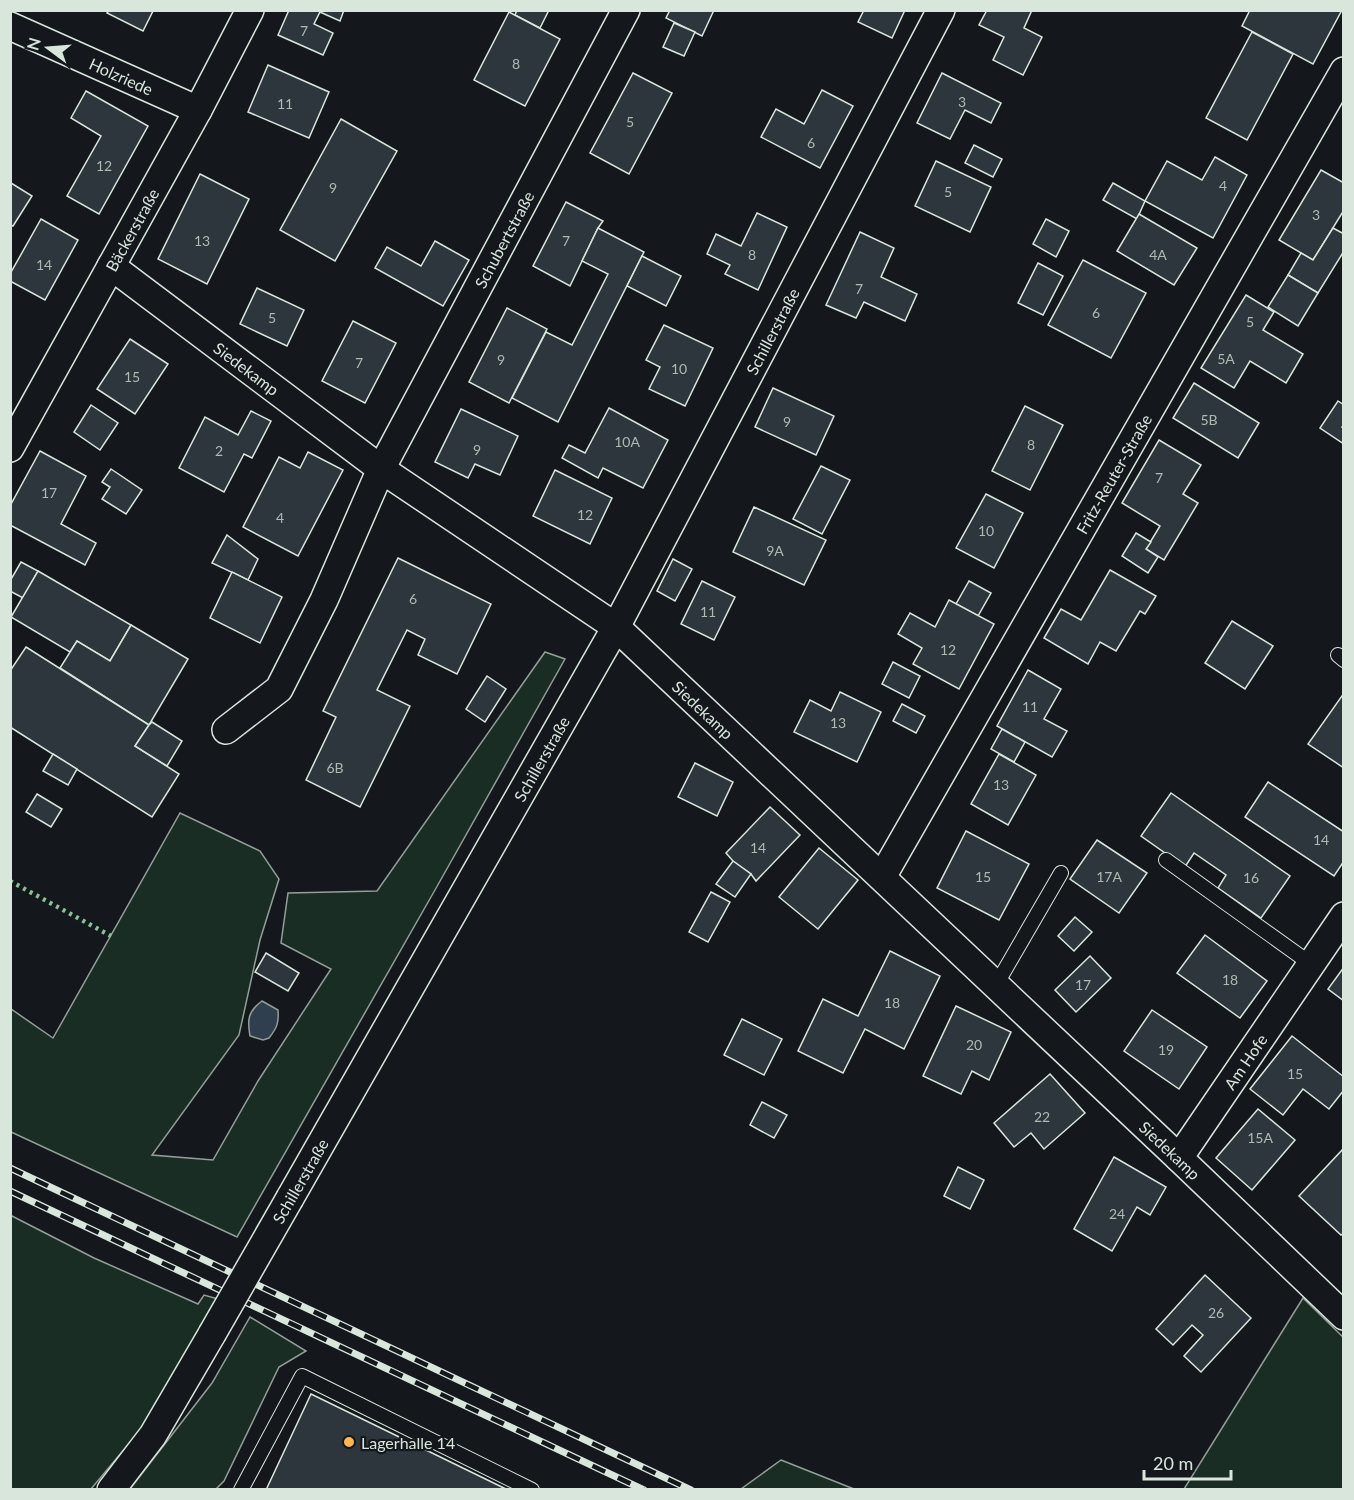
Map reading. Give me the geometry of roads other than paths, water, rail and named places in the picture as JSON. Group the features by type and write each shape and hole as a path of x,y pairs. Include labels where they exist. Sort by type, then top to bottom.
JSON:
{"street":[{"name":"Bäckerstraße","path":"10,448 198,110 250,10"},
{"name":"Schubertstraße","path":"381,469 626,10"},
{"name":"Schillerstraße","path":"111,1490 153,1435 619,621 941,10"},
{"name":"Holzriede","path":"10,26 198,110"},
{"name":"Fritz-Reuter-Straße","path":"882,877 1344,71"},
{"name":"Siedekamp","path":"111,266 381,469 619,621 882,877 1344,1316"},
{"path":"226,730 279,689 324,600 381,469"},
{"name":"Am Hofe","path":"1179,1158 1344,916"}],"lane":[{"path":"1166,860 1311,964"},
{"path":"996,985 1060,873"},
{"path":"241,1490 302,1376 532,1490"}],"water":[{"path":"262,1001 278,1010 278,1022 274,1031 269,1038 263,1040 250,1036 249,1025 251,1012"}],"railway":[{"path":"10,1168 691,1490"},
{"path":"10,1191 644,1490"}],"place":[{"name":"Lagerhalle 14","path":"349,1442"}]}
